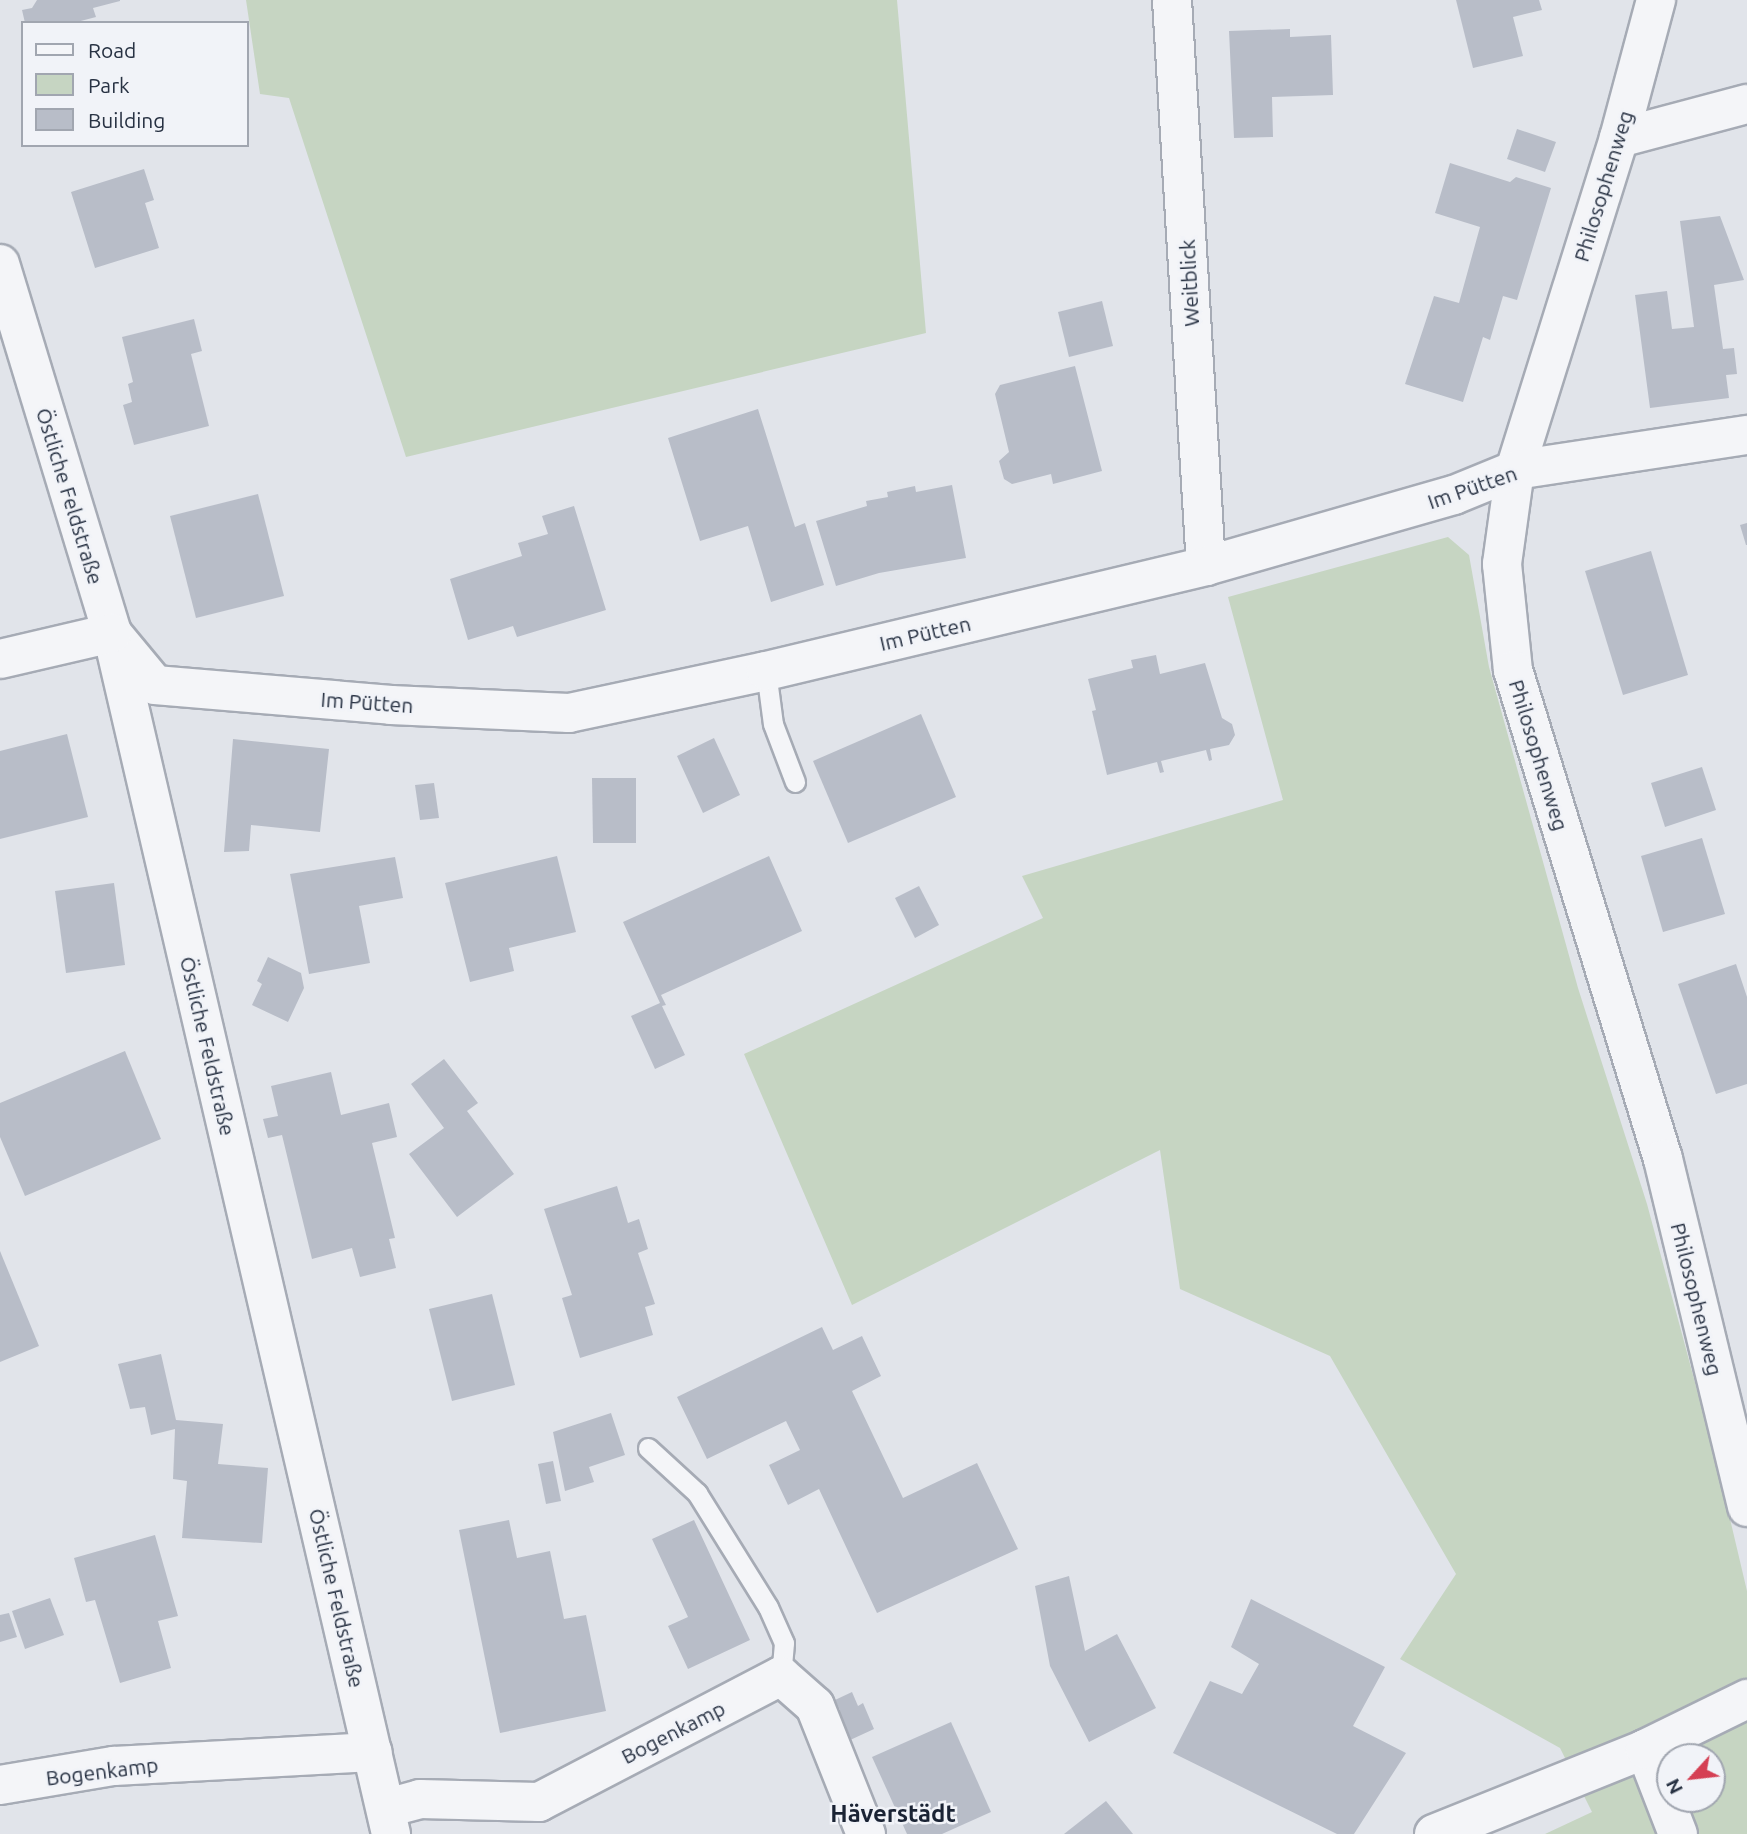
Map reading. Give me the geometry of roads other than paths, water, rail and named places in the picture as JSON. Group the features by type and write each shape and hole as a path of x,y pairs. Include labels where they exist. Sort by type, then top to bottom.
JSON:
{"street":[{"name":"Weitblick","path":"1172,0 1206,566"},
{"name":"Philosophenweg","path":"1656,0 1619,138 1515,470 1502,564 1513,670 1663,1159 1747,1503"},
{"path":"1619,138 1747,104"},
{"name":"Östliche Feldstraße","path":"0,264 112,633 389,1821"},
{"name":"Im Pütten","path":"112,633 155,685 391,705 569,713 766,671 1206,566 1454,495 1515,470 1747,435"},
{"path":"0,659 112,633"},
{"path":"781,1676 815,1706 866,1834"},
{"name":"Bogenkamp","path":"389,1821 420,1799 539,1802 781,1676"},
{"path":"1433,1834 1645,1749 1747,1699"},
{"path":"1645,1749 1678,1834"},
{"name":"Bogenkamp","path":"0,1785 114,1766 373,1752"}],"lane":[{"path":"766,671 774,724 796,782"},
{"path":"648,1448 697,1493 768,1607 784,1643 781,1676"}],"district":[{"name":"Häverstädt","path":"893,1814"}]}
